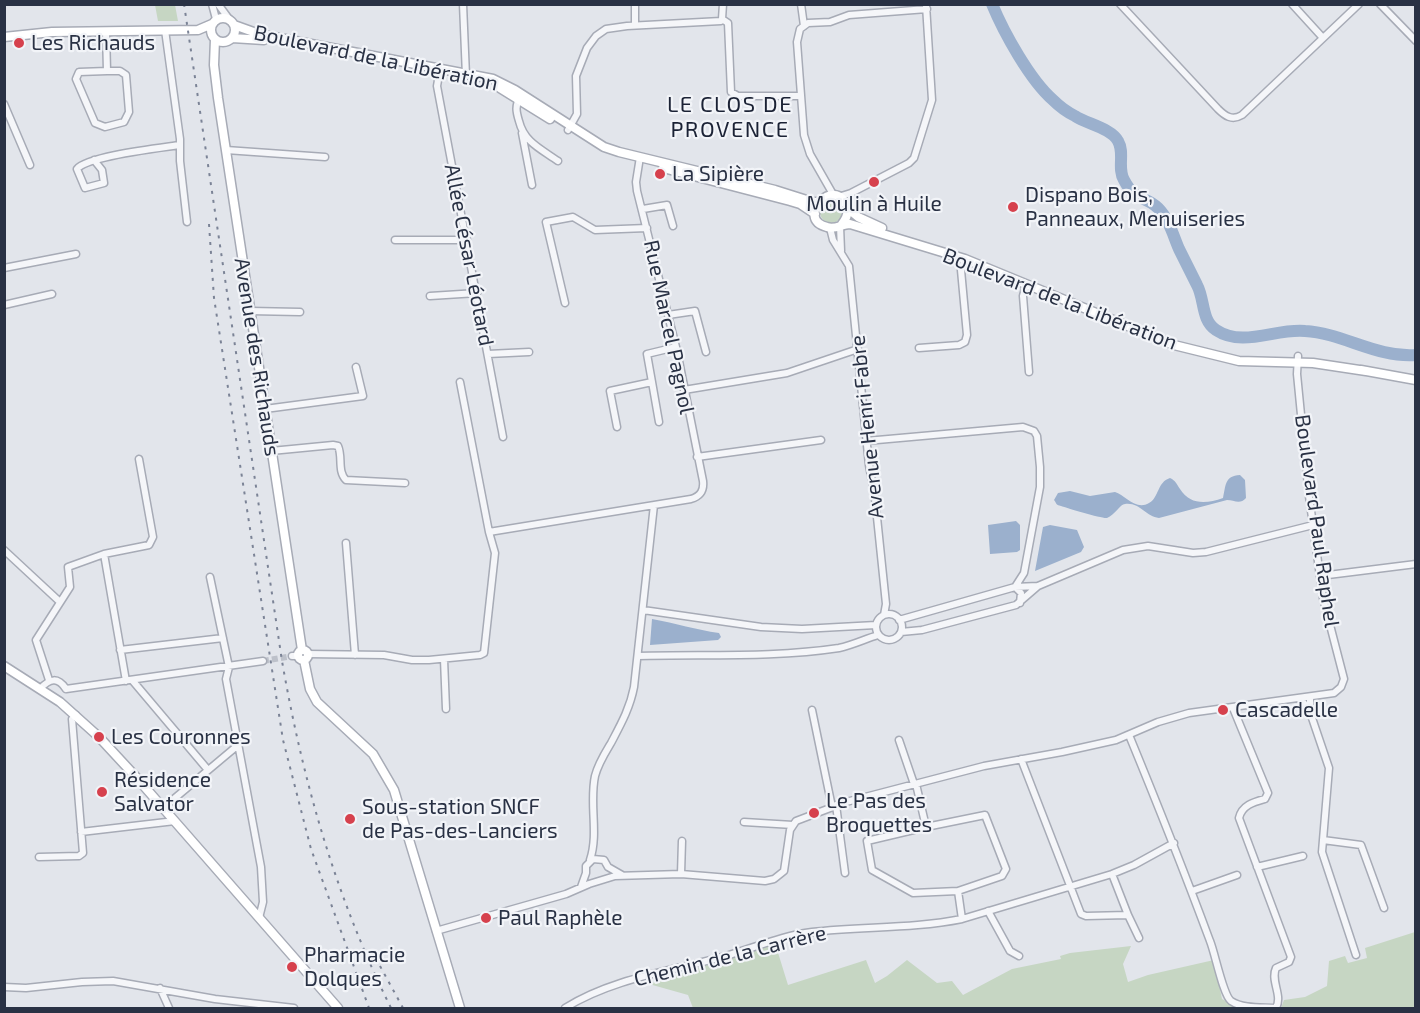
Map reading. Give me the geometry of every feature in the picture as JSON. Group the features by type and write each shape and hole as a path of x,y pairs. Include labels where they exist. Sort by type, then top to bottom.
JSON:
{"street":[{"path":"212,4 214,22 211,30 214,37"},
{"path":"214,65 235,32 232,22 218,4"},
{"path":"463,4 466,75"},
{"path":"635,4 635,25"},
{"path":"722,19 723,4"},
{"path":"801,4 804,26"},
{"path":"1120,4 1218,110 1230,118 1242,115 1359,4"},
{"path":"1292,4 1323,38"},
{"path":"1380,4 1416,41"},
{"path":"815,214 829,198 851,194 909,163 914,158 932,100 926,7 849,15 830,22 807,23 800,29 797,42 804,135 810,154 829,186 829,198"},
{"path":"198,30 225,17 232,22"},
{"path":"569,128 577,114 576,76 587,48 596,36 606,29 635,25 721,21 722,19"},
{"path":"722,19 728,23 731,92 738,96 801,96"},
{"name":"Boulevard de la Libération","path":"232,22 259,34 439,71"},
{"path":"165,30 180,145 187,222"},
{"path":"4,37 52,32 198,30 229,40"},
{"path":"106,32 106,71"},
{"name":"Avenue des Richauds","path":"214,37 214,65 301,655 310,689 317,702 373,754 394,790 460,1008"},
{"name":"Boulevard de la Libération","path":"229,40 258,39 466,75 520,97 602,151 793,196 829,198 846,206 858,217 907,240"},
{"path":"106,71 120,71 126,75 129,112 124,122 105,127 95,123 76,79 79,72 106,71"},
{"name":"Allée César Léotard","path":"439,71 437,86 503,437"},
{"path":"520,97 516,108 532,185"},
{"path":"4,104 30,165"},
{"path":"522,132 529,142 558,161"},
{"path":"94,160 102,170 104,183 85,188 77,169 81,164 94,160 180,145"},
{"path":"226,150 325,157"},
{"name":"Boulevard de la Libération","path":"640,160 800,204 815,214 822,225 830,228 841,225 864,227 965,260 1174,345 1239,361 1298,359 1416,380"},
{"name":"Rue Marcel Pagnol","path":"640,160 636,182 676,347 703,484 701,493 692,499 654,505"},
{"path":"841,225 847,217 846,206 851,194"},
{"path":"642,208 668,205 673,226"},
{"path":"565,303 546,222 573,217 595,230 647,228"},
{"name":"Avenue Henri Fabre","path":"841,225 841,251"},
{"name":"Avenue Henri Fabre","path":"830,228 833,240 849,266 868,465 875,498 886,604 884,615"},
{"path":"394,240 467,240"},
{"path":"4,268 76,254"},
{"path":"919,348 959,345 965,342 967,335 961,270 965,260"},
{"path":"1026,285 1023,296 1029,372"},
{"path":"430,296 477,293"},
{"path":"4,305 51,294"},
{"path":"250,311 300,312"},
{"path":"668,315 695,311 706,352"},
{"path":"659,422 647,354 676,347"},
{"path":"684,390 788,373 858,349"},
{"path":"488,354 529,352"},
{"name":"Boulevard Paul Raphel","path":"793,825 800,818 834,806 984,765 1062,752 1129,735 1158,722 1190,713 1334,693 1344,682 1324,605 1297,374 1298,359"},
{"path":"265,409 363,396 356,367"},
{"path":"301,655 384,655 412,660 480,656 485,651 495,550 489,532 460,382"},
{"path":"617,427 610,391 652,382"},
{"path":"866,441 1023,427 1034,431 1037,436 1040,487 1024,573 1015,587"},
{"path":"697,457 821,440"},
{"path":"272,451 338,446 341,472 346,480 405,483"},
{"path":"49,680 36,640 70,587 68,567 104,554 149,545 153,537 139,459"},
{"path":"489,532 654,505 634,687 630,706 595,776 594,843 580,888"},
{"path":"901,632 899,620 892,615 884,615 876,625 879,635 885,639 892,639 901,632 922,630 1020,603 1038,586 1123,550 1148,546 1206,552 1313,525"},
{"path":"346,543 355,655"},
{"path":"4,550 60,602"},
{"path":"104,554 120,650 129,681 208,770"},
{"path":"1320,576 1416,564"},
{"path":"210,577 229,667 226,679 261,867 263,902 259,918"},
{"path":"899,620 1015,587 1038,586"},
{"path":"1015,587 1021,593 1020,603"},
{"name":"Avenue Henri Fabre","path":"886,604 892,615"},
{"path":"643,610 761,627 802,629 876,625"},
{"path":"638,656 797,652 860,643 879,635"},
{"path":"120,650 223,638"},
{"path":"444,659 446,709"},
{"path":"66,689 263,661"},
{"path":"4,666 60,702 106,745 338,1008"},
{"path":"40,688 49,680 59,681 66,689"},
{"path":"60,702 66,689"},
{"path":"1310,697 1310,712"},
{"path":"1301,699 1310,712 1329,768 1322,852 1356,955"},
{"path":"1129,735 1192,891 1226,994 1231,1001 1242,1006 1276,1008 1279,1002 1274,973 1276,968 1289,962 1291,957 1239,818 1240,811 1246,806 1265,799 1268,793 1233,708"},
{"path":"812,710 834,806 845,873"},
{"path":"39,857 81,856 83,853 72,719 76,715"},
{"path":"899,740 915,784 926,827"},
{"path":"163,808 237,746"},
{"path":"1021,759 1081,914 1086,916 1128,915"},
{"path":"985,815 1006,869 1002,876 958,891 914,893 873,870 867,841 985,815"},
{"path":"81,832 175,821"},
{"path":"436,931 566,894 600,880 622,875 681,874 765,881 774,879 784,871 790,830 793,825 744,822"},
{"path":"1323,840 1361,845 1384,908"},
{"path":"681,874 682,841"},
{"path":"594,843 601,859 608,867 622,875"},
{"name":"Chemin de la Carrère","path":"565,1008 602,989 808,932 940,924 962,919 1112,874 1174,843"},
{"path":"1257,867 1303,856"},
{"path":"590,860 601,859"},
{"path":"586,873 590,879 600,880 608,874 608,867"},
{"path":"1112,874 1139,938"},
{"path":"1192,891 1237,875"},
{"path":"958,891 962,919"},
{"path":"988,911 1010,951 1019,956"},
{"path":"4,987 26,988 113,981 215,999 294,1008"},
{"path":"160,988 170,1008"}],"green space":[{"path":"155,5 175,5 178,21 158,21"},
{"path":"831,201 839,204 842,212 839,220 831,223 823,220 820,212 823,204"},
{"path":"1415,932 1415,1008 1281,1008 1284,1000 1305,997 1327,986 1329,961 1345,956 1348,963 1367,958 1365,948"},
{"path":"775,943 788,985 866,960 875,983 907,960 937,983 952,981 963,995 1012,969 1061,959 1060,956 1070,953 1131,946 1123,964 1128,982 1148,975 1214,960 1222,999 1240,1008 693,1008 688,995 649,984"}],"water":[{"path":"1240,475 1245,480 1246,498 1244,500 1239,502 1227,500 1159,518 1135,505 1123,504 1110,517 1104,518 1058,505 1054,500 1058,493 1070,491 1090,496 1115,492 1135,504 1144,505 1155,498 1163,483 1170,478 1189,498 1199,502 1211,501 1223,498 1228,480"},
{"path":"1016,521 1020,525 1020,550 990,554 988,525"},
{"path":"1050,525 1077,530 1084,547 1081,552 1035,571 1043,527"},
{"path":"652,619 719,633 721,637 718,640 650,645"}],"waterway":[{"path":"992,4 1018,55 1044,91 1066,111 1104,129 1118,141 1124,180 1137,196 1153,204 1165,217 1199,291 1211,326 1226,335 1237,337 1305,331 1333,336 1387,353 1416,355"}],"tunnel":[{"path":"263,661 292,656"}],"railway":[{"path":"184,4 290,706 311,795 338,882 371,966 391,1008"},
{"path":"209,224 214,298 283,740 311,849 369,1008"},
{"path":"380,966 403,1008"}],"place":[{"name":"Les Richauds","path":"19,43"},
{"name":"La Sipière","path":"660,174"},
{"name":"Moulin à Huile","path":"874,182"},
{"name":"Dispano Bois, Panneaux, Menuiseries","path":"1013,207"},
{"name":"Cascadelle","path":"1223,710"},
{"name":"Les Couronnes","path":"99,737"},
{"name":"Résidence Salvator","path":"102,792"},
{"name":"Le Pas des Broquettes","path":"814,813"},
{"name":"Sous-station SNCF de Pas-des-Lanciers","path":"350,819"},
{"name":"Paul Raphèle","path":"486,918"},
{"name":"Pharmacie Dolques","path":"292,967"}],"district":[{"name":"LE CLOS DE PROVENCE","path":"730,118"}]}
